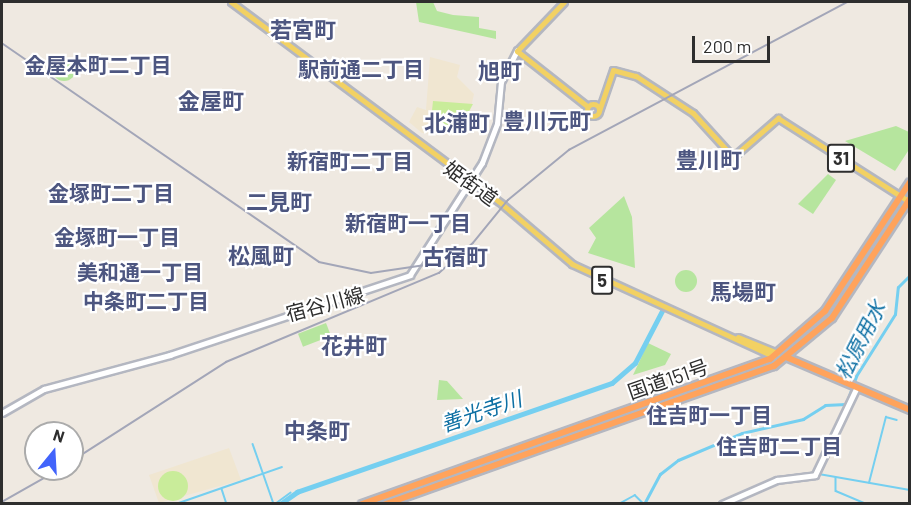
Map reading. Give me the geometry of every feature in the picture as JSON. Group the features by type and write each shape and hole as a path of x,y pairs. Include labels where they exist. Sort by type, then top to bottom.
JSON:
{"highway":[{"name":"国道151号","path":"386,504 731,383 785,359 832,318 906,199 909,182"},
{"name":"国道151号","path":"362,504 775,355 825,311 906,199"},
{"path":"775,355 909,410"}],"main road":[{"name":"姫街道","path":"231,2 578,268 775,355"},
{"path":"564,2 517,51 587,106 591,115 599,108"},
{"name":"宿谷川線","path":"2,413 44,389 170,356 402,279 470,183 497,124 501,82 517,51"},
{"name":"31","path":"599,108 613,70 645,79 696,115 733,157 778,118 906,199"},
{"path":"587,106 599,108"},
{"path":"722,504 777,480 814,476 856,389"}],"shaded area":[{"path":"430,57 460,65 457,77 474,94 467,125 458,135 422,133 409,122 417,107 426,110"},
{"path":"229,448 241,480 159,503 149,475"}],"green space":[{"path":"416,2 433,2 437,11 453,15 479,17 479,28 496,31 496,39 419,22"},
{"path":"64,57 73,60 76,69 73,78 64,81 55,78 52,69 55,60"},
{"path":"433,101 473,104 457,133 430,130"},
{"path":"896,126 909,132 910,148 895,171 845,141"},
{"path":"828,174 836,180 813,214 798,204"},
{"path":"624,196 632,217 635,268 588,253 596,238 589,228"},
{"path":"686,270 694,273 697,281 694,289 686,292 678,289 675,281 678,273"},
{"path":"326,323 331,336 303,347 298,334"},
{"path":"648,343 671,354 665,365 633,375"},
{"path":"771,361 773,364 519,450 752,369"},
{"path":"439,380 447,381 463,399 437,400"},
{"path":"173,471 179,472 187,480 187,492 179,500 173,501 167,500 159,492 158,486 159,480 167,472"}],"waterway":[{"path":"905,197 910,190"},
{"path":"820,324 903,201"},
{"name":"松原用水","path":"645,502 660,474 678,460 742,433 803,419 825,405 846,404 856,376 895,314 898,287 910,275"},
{"name":"善光寺川","path":"280,504 297,492 612,383 635,363 662,311"},
{"path":"757,369 784,353"},
{"path":"869,483 886,417 897,420"},
{"path":"375,504 592,428"},
{"path":"253,444 274,504"},
{"path":"176,504 282,467"},
{"path":"819,474 910,490"},
{"path":"836,478 836,491 867,504"},
{"path":"222,489 227,504"},
{"name":"善光寺川","path":"275,504 290,493"},
{"path":"619,504 635,495 644,504"}],"railway":[{"path":"84,453 226,362 439,273 473,243 508,200 569,150 847,2"},
{"path":"2,43 319,262 371,273 433,264 455,253"},
{"path":"2,502 39,481"}],"district":[{"name":"若宮町","path":"303,30"},
{"name":"金屋本町二丁目","path":"98,65"},
{"name":"駅前通二丁目","path":"361,69"},
{"name":"旭町","path":"500,71"},
{"name":"金屋町","path":"211,101"},
{"name":"豊川元町","path":"547,121"},
{"name":"北浦町","path":"457,123"},
{"name":"豊川町","path":"709,160"},
{"name":"新宿町二丁目","path":"350,161"},
{"name":"金塚町二丁目","path":"111,193"},
{"name":"二見町","path":"279,202"},
{"name":"新宿町一丁目","path":"408,223"},
{"name":"金塚町一丁目","path":"117,237"},
{"name":"松風町","path":"261,256"},
{"name":"古宿町","path":"455,257"},
{"name":"美和通一丁目","path":"140,272"},
{"name":"馬場町","path":"743,292"},
{"name":"中条町二丁目","path":"146,301"},
{"name":"花井町","path":"354,346"},
{"name":"住吉町一丁目","path":"709,415"},
{"name":"中条町","path":"317,431"},
{"name":"住吉町二丁目","path":"779,446"}]}
